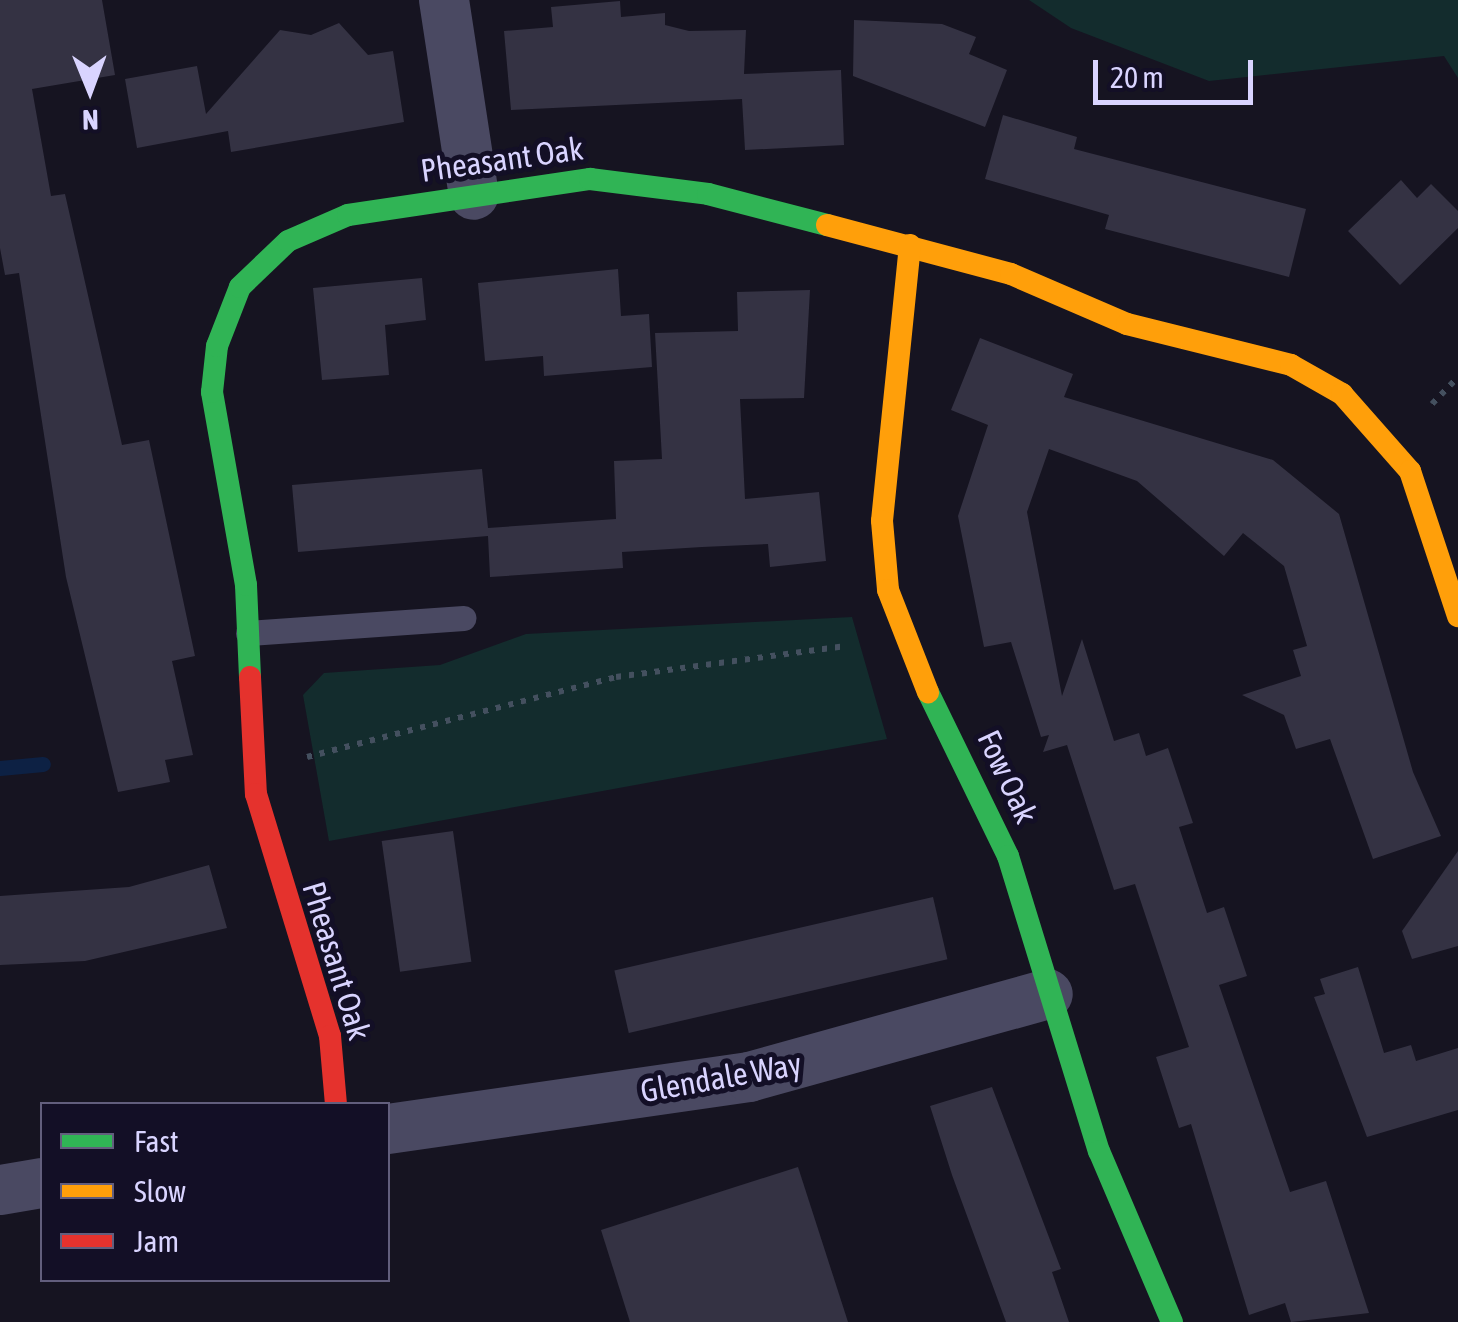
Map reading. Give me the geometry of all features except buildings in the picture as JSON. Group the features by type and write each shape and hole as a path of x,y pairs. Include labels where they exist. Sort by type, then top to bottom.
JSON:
{"street":[{"path":"444,0 474,195"},
{"name":"Pheasant Oak","path":"336,1102 330,1036 271,861 254,770 248,633 212,392 217,346 240,287 288,240 348,216 474,195 590,179 652,182 910,245 1127,324 1291,365 1342,394 1384,431 1410,471 1458,616"},
{"name":"Fow Oak","path":"910,245 882,521 901,636 1008,856 1099,1151 1172,1322"},
{"name":"Glendale Way","path":"390,1129 749,1076 1048,994"},
{"path":"0,1190 40,1183"}],"lane":[{"path":"248,633 463,618"}],"path":[{"path":"254,770 616,676 760,664 901,636"}],"green space":[{"path":"1029,0 1458,0 1458,78 1444,56 1209,81 1071,28"},
{"path":"852,617 887,739 329,841 303,695 324,673 440,665 526,634"}],"waterway":[{"path":"0,768 43,764"}],"traffic: fast":[{"path":"250,677 246,585 212,392 217,346 240,287 288,241 348,215 590,179 708,194 827,225"},
{"path":"928,692 1008,856 1099,1151 1172,1322"}],"traffic: slow":[{"path":"827,225 1011,274 1127,324 1291,365 1342,394 1410,471 1458,616"},
{"path":"910,245 882,521 888,590 928,692"}],"traffic: jam":[{"path":"250,677 256,794 330,1036 336,1102"}]}
